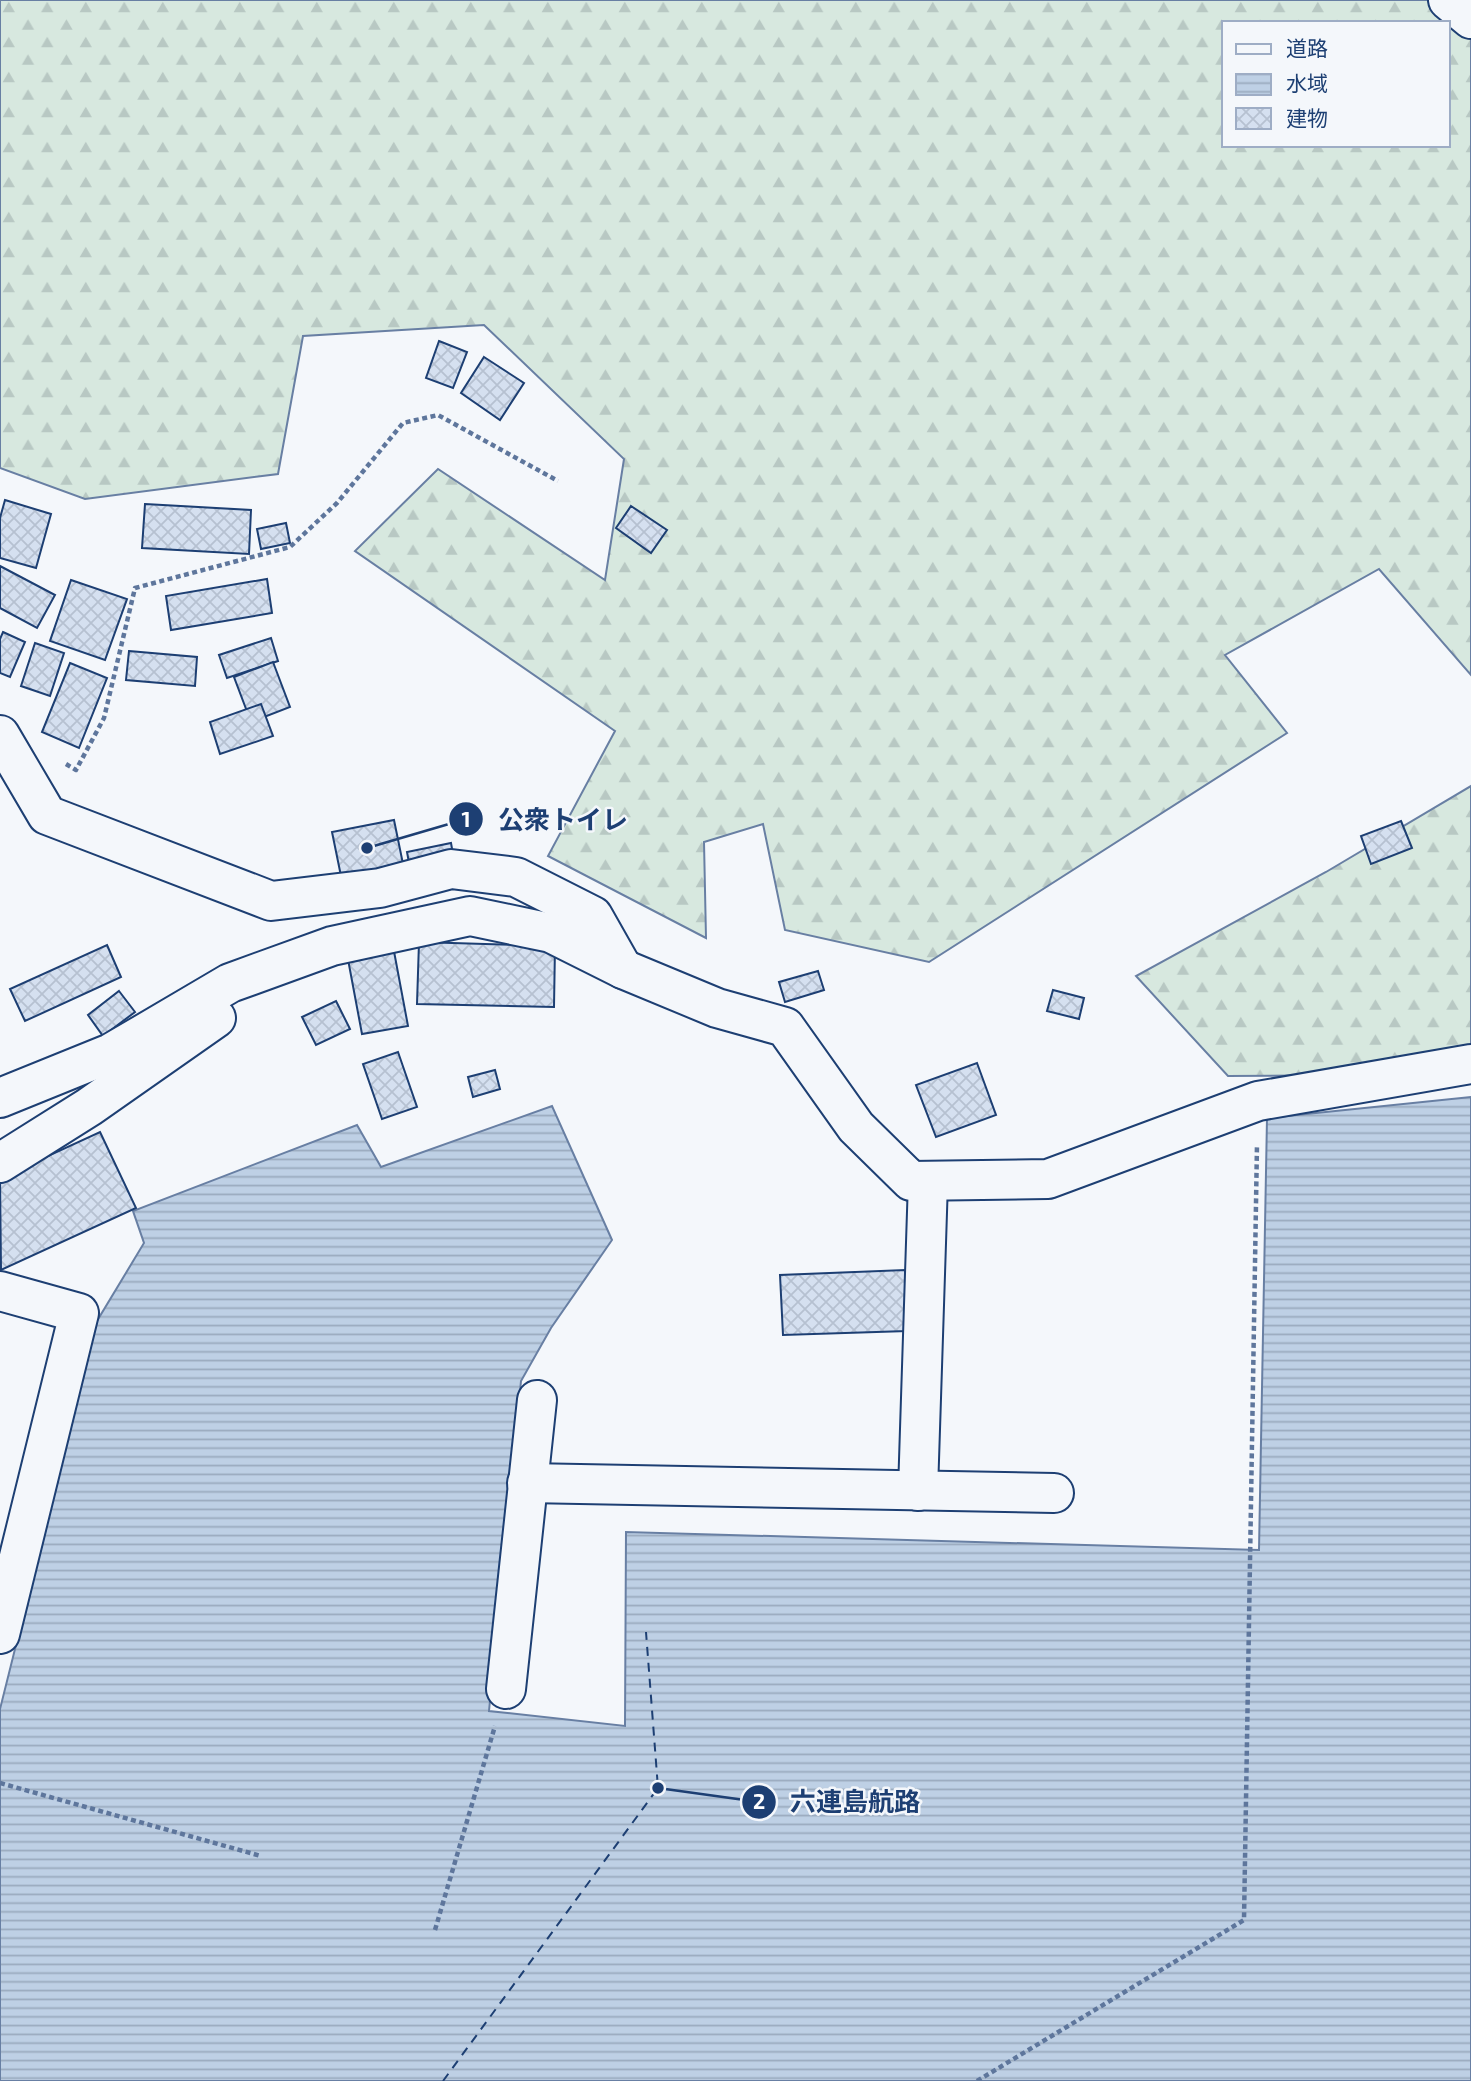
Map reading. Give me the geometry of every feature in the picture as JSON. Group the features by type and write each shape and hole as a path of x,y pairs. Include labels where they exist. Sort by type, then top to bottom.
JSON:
{"street":[{"path":"1448,0 1471,19"},
{"path":"0,736 47,815 271,901 380,888 450,869 516,877 593,916 623,969"},
{"path":"0,1098 111,1053 230,982 332,946 470,915 551,933 623,969 717,1008 785,1027 856,1127 911,1181 1048,1180 1258,1101 1471,1064"},
{"path":"0,1163 89,1107 235,1004 230,982"},
{"path":"918,1491 928,1181"},
{"path":"0,1291 79,1314 0,1634"},
{"path":"506,1689 537,1400"},
{"path":"527,1483 1054,1493"}],"path":[{"path":"56,759 76,770 104,718 135,587 290,547 337,503 403,423 438,415 558,481"},
{"path":"977,2081 1244,1920 1258,1101"},
{"path":"435,1930 506,1689"},
{"path":"0,1783 261,1856"}],"green space":[{"path":"0,0 1471,0 1471,675 1379,569 1225,655 1287,733 929,962 785,930 763,824 704,842 706,938 548,856 615,731 355,551 438,469 605,580 624,459 484,325 303,336 278,474 85,499 0,468"},
{"path":"1471,786 1471,1074 1228,1076 1136,976 1326,872"}],"water":[{"path":"1471,1097 1471,2081 0,2081 0,1709 97,1321 144,1243 133,1211 357,1125 381,1167 552,1106 612,1240 551,1328 521,1381 489,1711 625,1726 626,1532 1259,1550 1267,1118"}],"building":[{"path":"439,341 467,352 453,388 426,378"},
{"path":"484,357 524,383 500,420 461,393"},
{"path":"5,500 51,514 36,568 0,558 0,518"},
{"path":"145,504 251,510 249,554 142,548"},
{"path":"631,506 667,530 651,553 616,528"},
{"path":"286,523 290,543 261,549 257,529"},
{"path":"0,566 55,595 37,628 0,608"},
{"path":"267,579 272,613 171,630 166,596"},
{"path":"71,580 127,599 105,660 50,641"},
{"path":"3,632 25,642 10,677 0,673 0,639"},
{"path":"271,638 278,661 227,678 219,655"},
{"path":"35,643 64,653 50,696 21,686"},
{"path":"129,651 197,657 195,686 126,680"},
{"path":"273,662 290,707 251,722 234,677"},
{"path":"70,663 107,678 79,748 42,732"},
{"path":"261,704 273,736 220,754 210,722"},
{"path":"394,820 403,864 341,876 332,832"},
{"path":"1401,821 1412,848 1371,864 1361,836"},
{"path":"451,843 454,860 410,868 407,852"},
{"path":"419,942 555,946 554,1007 417,1004"},
{"path":"107,945 121,977 25,1021 10,989"},
{"path":"393,946 408,1026 362,1034 347,954"},
{"path":"818,971 824,990 785,1002 779,982"},
{"path":"1053,990 1084,998 1079,1019 1047,1011"},
{"path":"119,991 135,1012 103,1036 88,1015"},
{"path":"336,1001 350,1029 316,1045 302,1017"},
{"path":"398,1052 417,1107 382,1119 363,1064"},
{"path":"977,1063 996,1115 936,1137 916,1085"},
{"path":"495,1070 500,1089 473,1097 468,1077"},
{"path":"100,1132 136,1208 1,1270 0,1178"},
{"path":"905,1270 907,1331 783,1335 780,1275"}],"ferry route":[{"path":"443,2081 658,1788 646,1632"}],"place":[{"name":"公衆トイレ","path":"367,848"},
{"name":"六連島航路","path":"658,1788"}]}
